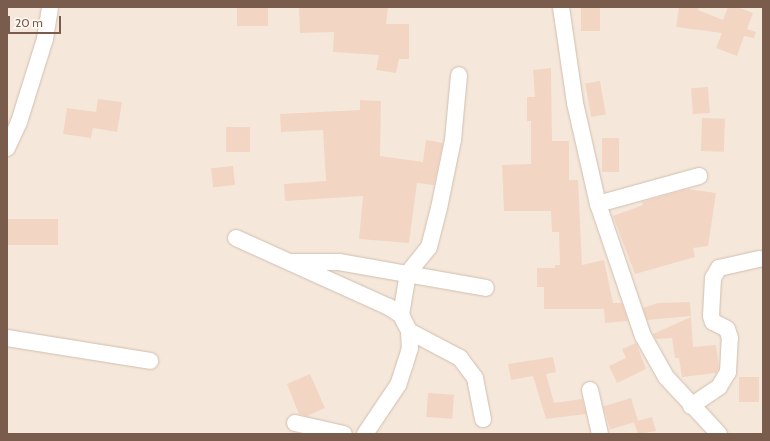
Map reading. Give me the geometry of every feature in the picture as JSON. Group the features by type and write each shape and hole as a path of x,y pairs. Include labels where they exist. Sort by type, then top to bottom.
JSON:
{"street":[{"path":"7,148 13,121 45,39 50,7"},
{"path":"561,7 575,103 598,204 643,336 666,377 691,406 719,434"},
{"path":"401,315 408,274 429,247 453,140 459,75"},
{"path":"598,204 699,176"},
{"path":"236,238 389,307 401,315 409,331 410,348 398,385 365,434"},
{"path":"691,406 719,387 728,372 730,338 727,329 713,322 711,316 713,278 720,268 759,259"},
{"path":"289,262 339,262 486,288"},
{"path":"409,331 460,358 475,378 483,419"},
{"path":"7,338 150,361"},
{"path":"590,390 600,434"},
{"path":"295,423 344,434"}],"shaded area":[{"path":"7,7 763,7 763,434 7,434"}],"building":[{"path":"237,7 268,7 268,26 237,26"},
{"path":"299,7 388,7 386,24 409,24 409,59 399,59 396,73 376,70 379,55 333,52 334,32 300,33"},
{"path":"581,7 600,7 600,31 581,31"},
{"path":"679,7 699,7 698,10 723,20 728,7 737,7 753,13 747,29 756,32 754,38 744,36 737,56 716,48 722,33 676,27"},
{"path":"551,68 552,141 569,141 569,180 578,180 582,265 604,260 613,303 622,303 628,321 605,323 604,309 544,309 544,287 537,287 537,268 555,268 555,265 560,265 559,232 552,232 551,211 504,211 502,165 531,164 531,121 527,121 527,97 535,97 533,70"},
{"path":"600,81 606,114 591,117 585,84"},
{"path":"708,87 710,113 693,114 691,88"},
{"path":"98,99 122,102 117,132 93,128 91,138 63,134 67,108 96,112"},
{"path":"360,100 381,101 380,156 423,162 426,140 443,143 434,185 417,183 409,243 359,239 363,196 285,201 284,184 326,181 323,130 281,132 280,114 360,110"},
{"path":"702,118 725,119 724,152 701,151"},
{"path":"226,127 250,127 250,152 226,152"},
{"path":"602,138 619,138 619,172 602,172"},
{"path":"233,166 235,185 213,187 211,168"},
{"path":"688,189 716,193 708,246 693,248 695,257 635,274 613,216 643,205 642,202"},
{"path":"7,219 58,219 58,245 7,245"},
{"path":"690,302 691,316 647,320 643,308 658,303"},
{"path":"691,317 693,347 716,345 719,368 716,373 682,377 679,358 675,358 672,338 656,339 653,334"},
{"path":"636,343 646,369 617,383 609,366 626,358 622,349"},
{"path":"553,357 556,372 546,374 554,403 582,399 586,414 546,419 533,376 511,380 508,364"},
{"path":"310,374 325,408 307,416 299,414 287,384"},
{"path":"739,377 759,377 759,402 739,402"},
{"path":"428,393 454,395 452,419 426,417"},
{"path":"631,398 638,421 610,429 603,406"},
{"path":"652,417 656,431 638,434 634,422"}]}
